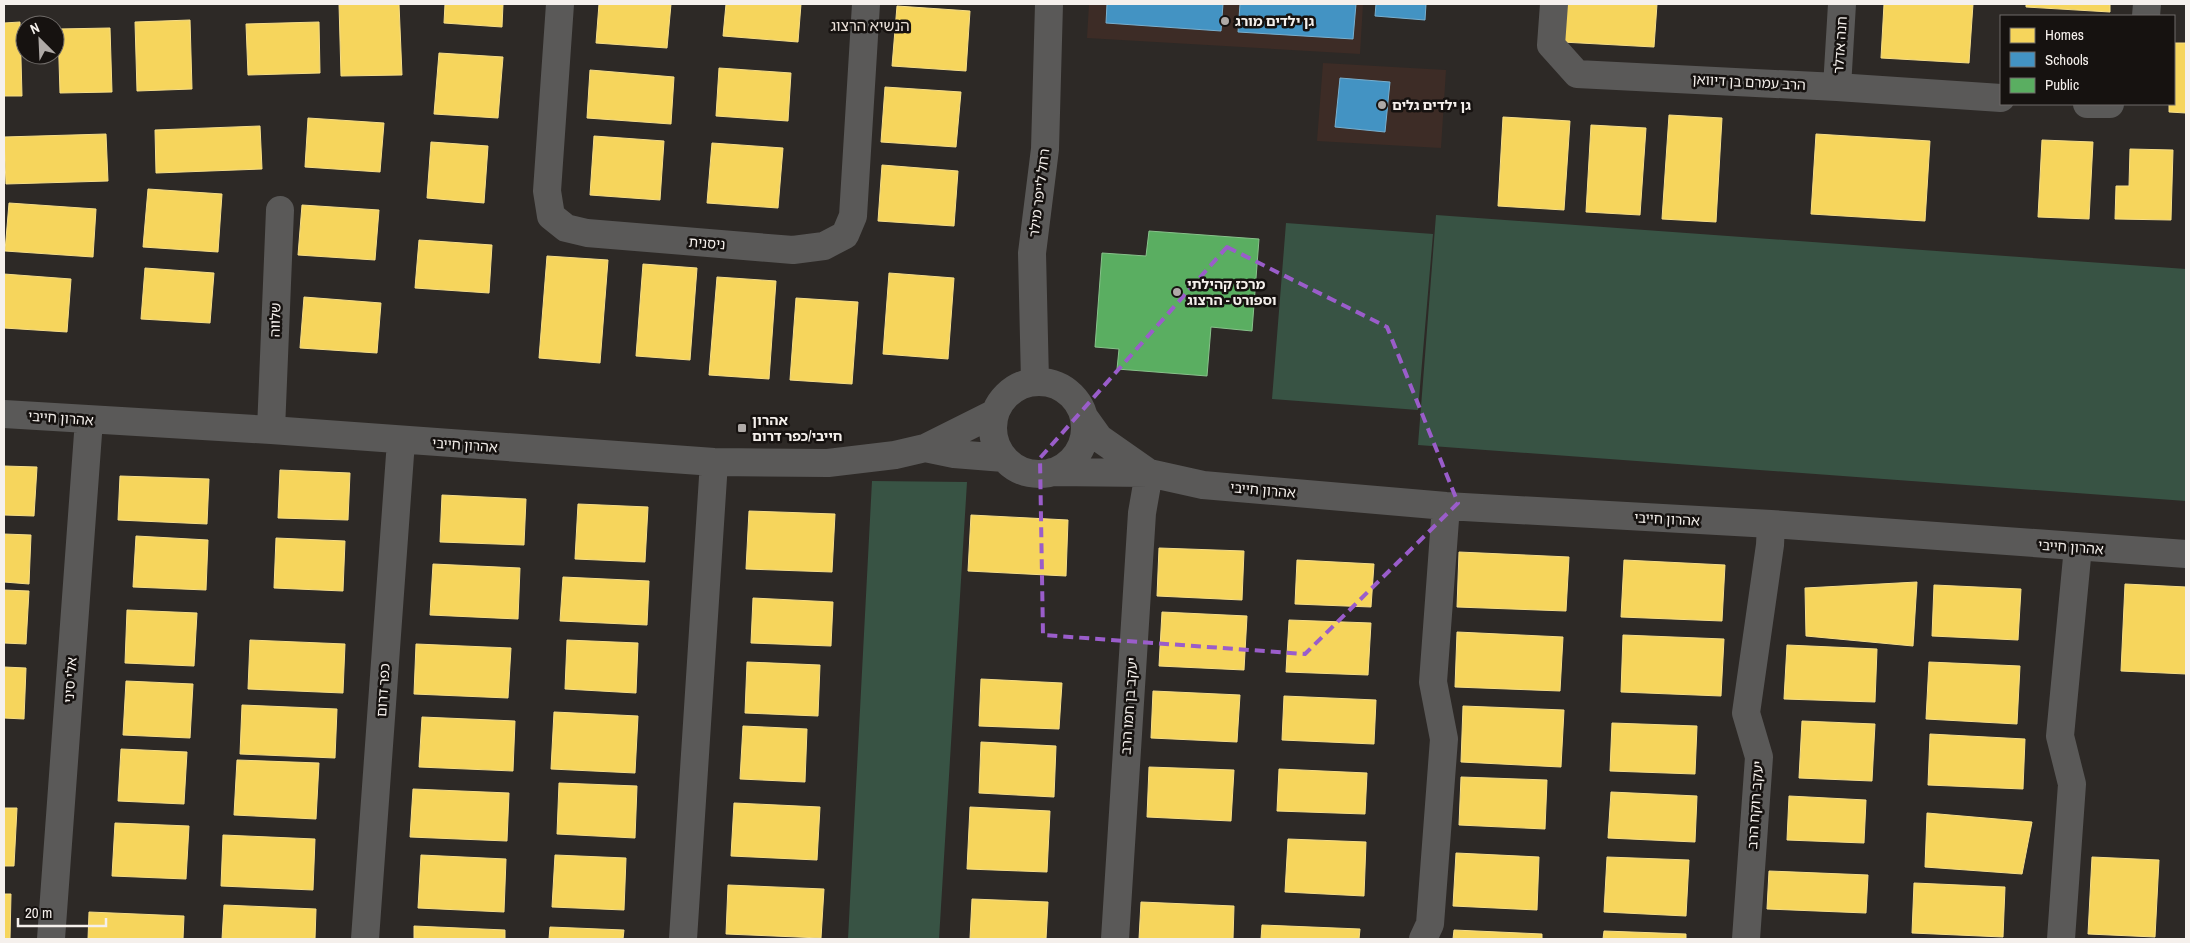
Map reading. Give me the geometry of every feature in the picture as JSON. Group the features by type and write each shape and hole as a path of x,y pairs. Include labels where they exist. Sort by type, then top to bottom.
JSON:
{"street":[{"name":"ניסנית","path":"560,4 547,191 551,216 566,228 587,234 793,250 824,246 845,235 853,216 866,4"},
{"name":"רחל לייפר מילר","path":"1035,381 1032,253 1046,149 1049,4"},
{"name":"הרב עמרם בן דיוואן","path":"1554,4 1551,45 1577,74 1837,87 2000,98"},
{"name":"חנה אדלר","path":"1837,87 1842,4"},
{"name":"שלווה","path":"271,430 280,210"},
{"path":"1035,381 1049,382 1061,386 1072,394 1080,405 1084,417 1084,439 1073,462 1052,472 1039,474 1026,472 1014,467 1004,458 993,437 992,425 1000,401 1010,391 1022,384 1035,381"},
{"name":"אהרון חייבי","path":"4,414 271,430 402,441 714,462 828,463 895,455 925,448 995,413"},
{"name":"אהרון חייבי","path":"1084,417 1099,438 1148,473"},
{"name":"אלי סיני","path":"51,939 89,420"},
{"name":"כפר דרום","path":"365,939 402,441"},
{"name":"אהרון חייבי","path":"925,448 954,454 1004,458"},
{"path":"682,939 714,462"},
{"name":"אהרון חייבי","path":"1052,472 1148,473 1203,485 1446,506 1771,524 2186,554"},
{"name":"יעקב בן חמו הרב","path":"1115,939 1142,512 1148,473"},
{"path":"1423,939 1430,924 1444,739 1433,682 1446,506"},
{"name":"יעקב רוקח הרב","path":"1746,939 1758,757 1746,713 1770,545 1771,524"},
{"path":"2061,939 2072,784 2060,736 2078,547"}],"highlighted area":[{"path":"1227,247 1387,327 1458,503 1305,654 1043,635 1040,458"}],"shaded area":[{"name":"גן ילדים מורג","path":"1089,4 1363,4 1360,54 1087,38"},
{"name":"גן ילדים גלים","path":"1323,63 1446,70 1441,148 1317,141"}],"green space":[{"path":"1436,215 2186,269 2186,501 1418,445"},
{"path":"1286,223 1433,234 1418,410 1272,399"},
{"path":"872,481 967,482 939,939 848,939"}],"building: Homes":[{"path":"339,4 399,4 402,75 341,76"},
{"path":"445,4 503,4 502,27 444,23"},
{"path":"599,4 671,4 667,48 596,43"},
{"path":"726,4 801,4 798,42 723,36"},
{"path":"1564,4 1657,4 1654,47 1562,42"},
{"path":"1884,4 1973,4 1969,63 1881,58"},
{"path":"2026,4 2110,4 2110,12 2026,7"},
{"path":"897,6 970,11 966,71 892,66"},
{"path":"190,20 192,89 137,91 135,22"},
{"path":"15,22 15,65 21,65 22,96 4,96 4,23"},
{"path":"319,22 320,73 248,75 246,24"},
{"path":"110,28 112,92 60,93 59,65 65,65 65,29"},
{"path":"2175,43 2186,43 2186,113 2169,112 2169,105 2175,105"},
{"path":"439,53 503,57 498,118 434,114"},
{"path":"719,68 791,73 788,121 716,116"},
{"path":"590,70 674,77 671,124 587,118"},
{"path":"885,87 961,92 956,147 881,142"},
{"path":"1669,115 1722,118 1716,222 1662,219"},
{"path":"1503,117 1570,121 1564,210 1498,206"},
{"path":"308,118 384,123 380,172 305,167"},
{"path":"1591,125 1646,128 1640,215 1586,212"},
{"path":"260,126 262,169 156,173 155,130"},
{"path":"106,134 108,181 6,184 4,137"},
{"path":"1816,134 1930,141 1925,221 1811,214"},
{"path":"594,136 664,141 660,200 590,195"},
{"path":"2042,140 2093,142 2089,219 2038,217"},
{"path":"431,142 488,146 484,203 427,198"},
{"path":"712,143 783,148 778,208 707,203"},
{"path":"2130,149 2173,150 2171,220 2115,219 2116,186 2129,186"},
{"path":"882,165 958,171 954,226 878,221"},
{"path":"148,189 222,194 218,252 143,247"},
{"path":"9,203 96,209 93,257 5,251"},
{"path":"302,205 379,210 375,260 298,255"},
{"path":"419,240 492,245 489,293 415,288"},
{"path":"547,256 608,260 600,363 539,358"},
{"path":"643,264 697,268 690,360 636,356"},
{"path":"145,268 214,273 210,323 141,319"},
{"path":"889,273 954,278 948,359 883,354"},
{"path":"4,274 71,279 67,332 4,328"},
{"path":"717,277 776,281 769,379 709,375"},
{"path":"304,297 381,303 377,353 300,348"},
{"path":"796,298 858,302 852,384 790,380"},
{"path":"4,466 37,467 34,516 4,515"},
{"path":"280,470 350,473 348,520 278,518"},
{"path":"120,476 209,479 207,524 118,520"},
{"path":"442,495 526,499 524,545 440,542"},
{"path":"578,504 648,507 645,562 575,559"},
{"path":"749,511 835,514 832,572 746,569"},
{"path":"971,515 1068,520 1066,576 968,571"},
{"path":"4,534 31,535 29,584 4,582"},
{"path":"136,536 208,540 206,590 133,587"},
{"path":"276,538 345,541 343,591 274,588"},
{"path":"1159,548 1244,551 1242,600 1157,596"},
{"path":"1459,552 1569,557 1566,611 1457,607"},
{"path":"1297,560 1374,564 1371,607 1295,604"},
{"path":"1624,560 1725,565 1722,621 1621,617"},
{"path":"433,564 520,568 518,619 430,615"},
{"path":"563,577 649,581 647,625 560,621"},
{"path":"1917,582 1913,646 1806,636 1805,588"},
{"path":"2125,584 2186,587 2186,674 2121,671"},
{"path":"1934,585 2021,589 2018,640 1932,636"},
{"path":"4,590 29,591 26,644 4,643"},
{"path":"753,598 833,602 831,646 751,643"},
{"path":"127,610 197,613 194,666 125,663"},
{"path":"1162,612 1247,616 1244,670 1159,666"},
{"path":"1289,620 1371,623 1368,675 1286,672"},
{"path":"1457,632 1563,637 1560,691 1455,687"},
{"path":"1623,635 1724,639 1721,696 1621,692"},
{"path":"250,640 345,644 343,693 248,689"},
{"path":"567,640 638,643 636,693 565,689"},
{"path":"416,644 511,648 508,698 414,694"},
{"path":"1787,645 1877,649 1875,702 1784,699"},
{"path":"747,662 820,665 818,716 745,713"},
{"path":"1929,662 2020,666 2017,724 1926,719"},
{"path":"4,667 26,668 24,719 4,718"},
{"path":"981,679 1062,683 1059,729 979,726"},
{"path":"126,681 193,684 190,738 123,735"},
{"path":"1153,691 1240,695 1237,742 1151,738"},
{"path":"1284,696 1376,700 1374,744 1282,740"},
{"path":"242,705 337,709 335,758 240,754"},
{"path":"1463,706 1564,710 1561,767 1461,762"},
{"path":"554,712 638,716 635,773 551,769"},
{"path":"422,717 515,721 513,771 419,767"},
{"path":"1802,721 1875,724 1872,781 1799,778"},
{"path":"1612,723 1697,726 1695,774 1610,771"},
{"path":"743,726 807,729 805,782 740,779"},
{"path":"1930,734 2025,739 2023,789 1928,785"},
{"path":"981,742 1056,746 1054,797 979,793"},
{"path":"121,749 187,752 184,804 118,801"},
{"path":"237,760 319,763 316,819 234,815"},
{"path":"1149,767 1234,770 1231,821 1147,817"},
{"path":"1279,769 1367,773 1365,814 1277,811"},
{"path":"1461,777 1547,780 1545,829 1459,825"},
{"path":"559,783 637,786 635,838 557,834"},
{"path":"413,789 509,793 507,841 410,837"},
{"path":"1611,792 1697,796 1695,842 1608,838"},
{"path":"1789,796 1866,800 1864,843 1787,840"},
{"path":"734,803 820,807 817,860 731,856"},
{"path":"970,807 1050,811 1047,872 967,869"},
{"path":"4,808 17,808 14,866 4,866"},
{"path":"1927,813 2032,822 2022,874 1925,867"},
{"path":"115,823 189,826 186,879 112,876"},
{"path":"223,835 315,839 313,890 221,886"},
{"path":"1288,839 1366,842 1364,896 1285,892"},
{"path":"1456,853 1539,857 1537,910 1453,906"},
{"path":"421,855 506,859 504,912 418,908"},
{"path":"555,855 626,858 624,910 552,907"},
{"path":"1607,857 1689,860 1686,916 1604,912"},
{"path":"2092,857 2159,860 2155,937 2088,934"},
{"path":"1769,871 1868,875 1866,913 1767,909"},
{"path":"1914,883 2005,887 2003,937 1912,933"},
{"path":"728,885 824,889 821,938 726,934"},
{"path":"4,894 11,894 10,939 4,939"},
{"path":"972,899 1048,902 1046,939 970,939"},
{"path":"1141,902 1234,906 1233,939 1139,939"},
{"path":"224,905 316,909 315,939 222,939"},
{"path":"89,912 184,916 183,939 88,939"},
{"path":"1262,925 1360,929 1359,939 1261,939"},
{"path":"414,926 505,930 505,939 414,939"},
{"path":"550,927 624,930 623,939 549,939"},
{"path":"1454,930 1542,934 1542,939 1453,939"},
{"path":"1604,931 1686,934 1686,939 1603,939"}],"building: Schools":[{"path":"1107,4 1223,4 1221,31 1106,23"},
{"path":"1240,4 1356,4 1353,39 1238,32"},
{"path":"1376,4 1426,4 1425,20 1375,16"},
{"path":"1340,78 1390,82 1385,132 1335,127"}],"building: Public":[{"name":"מרכז קהילתי וספורט - הרצוג","path":"1149,231 1259,239 1252,331 1211,327 1207,376 1117,369 1119,349 1095,347 1102,253 1146,256"}],"place":[{"name":"גן ילדים מורג","path":"1225,21"},
{"name":"גן ילדים גלים","path":"1382,105"},
{"name":"מרכז קהילתי וספורט - הרצוג","path":"1177,292"},
{"name":"אהרון חייבי/כפר דרום","path":"742,428"}],"district":[{"name":"הנשיא הרצוג","path":"870,26"}]}
